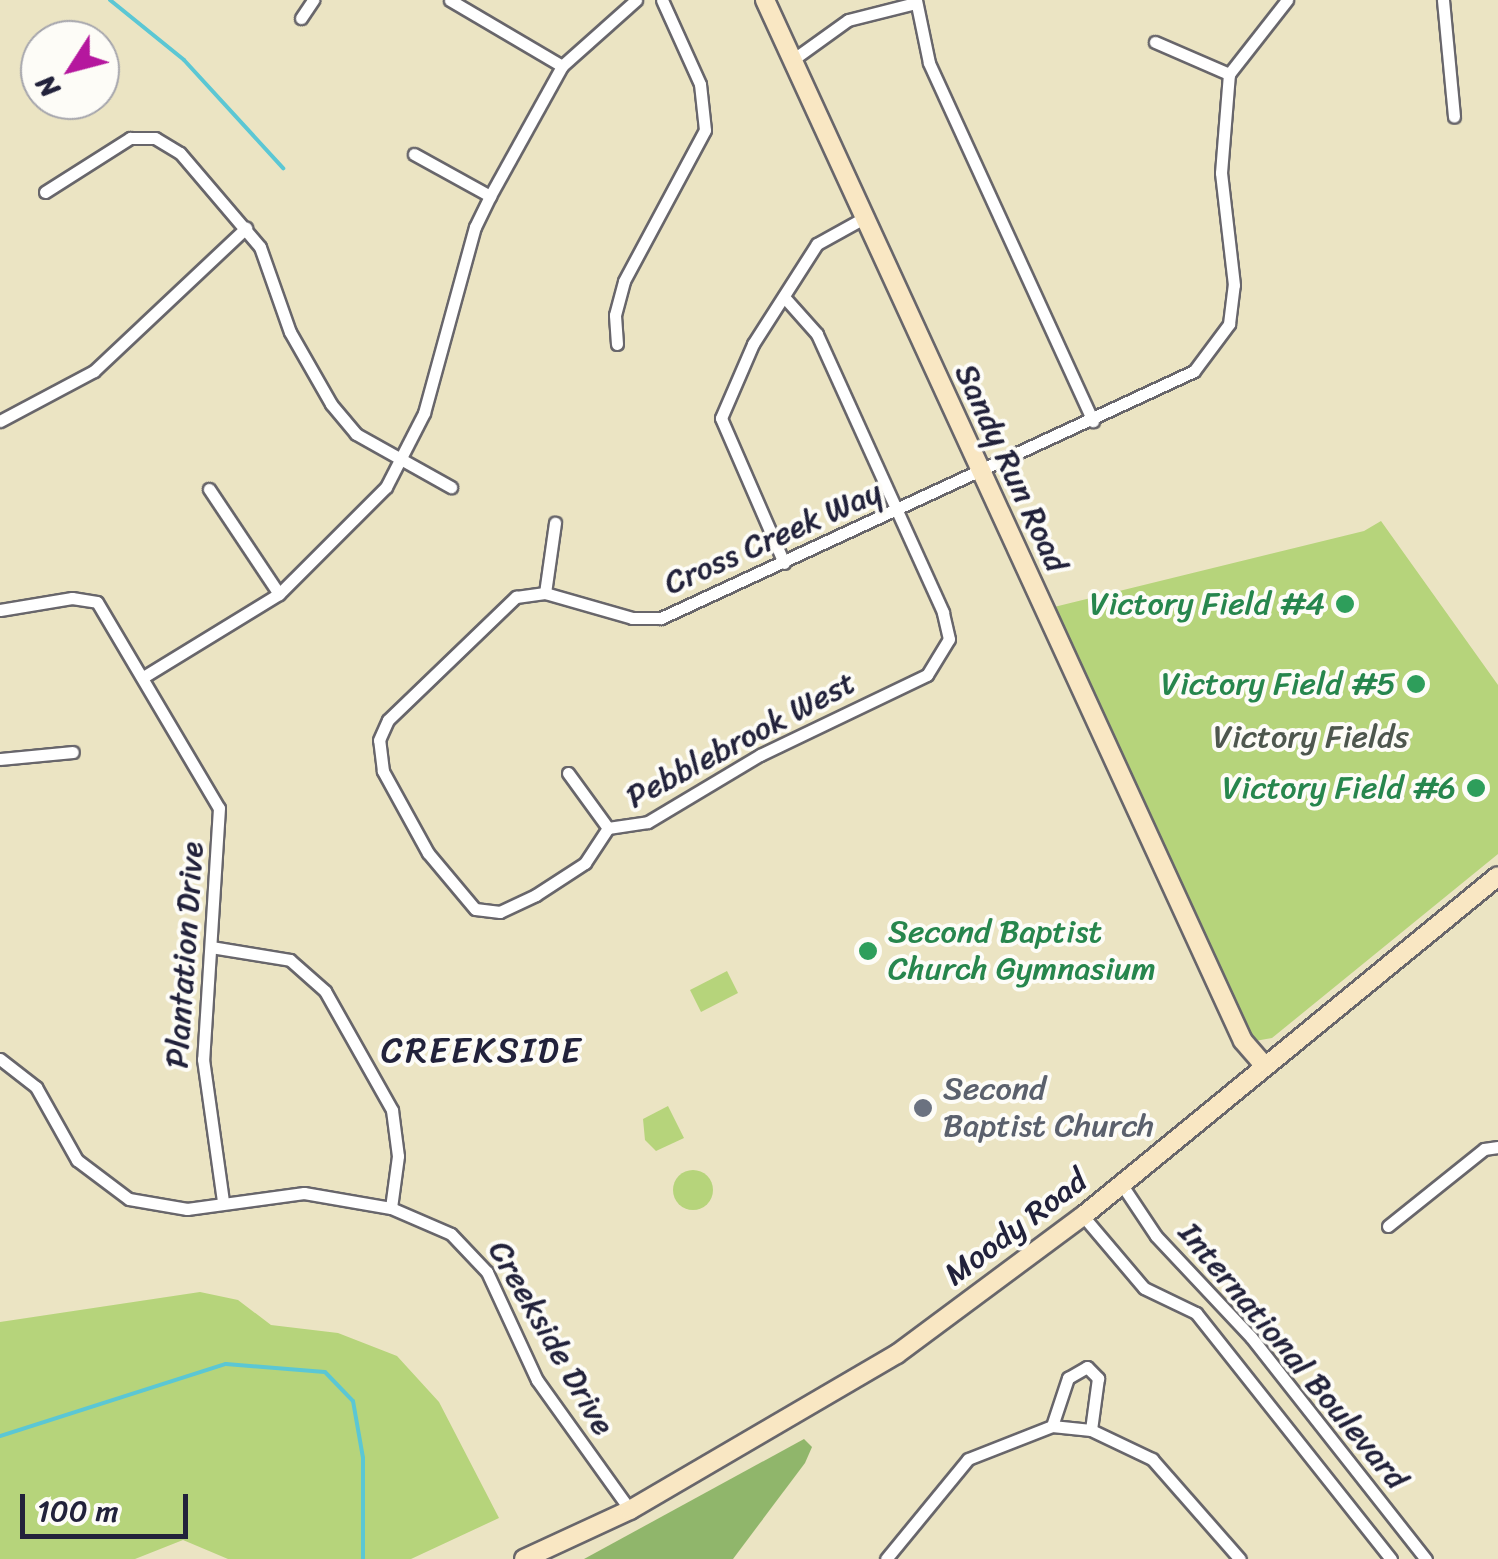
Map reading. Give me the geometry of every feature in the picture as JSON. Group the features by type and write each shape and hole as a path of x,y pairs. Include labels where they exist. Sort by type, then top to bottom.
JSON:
{"main road":[{"name":"Sandy Run Road","path":"765,0 790,62 1243,1041 1263,1064"},
{"name":"Moody Road","path":"524,1559 630,1510 898,1354 1083,1216 1263,1064 1498,876"}],"street":[{"path":"301,18 314,0"},
{"path":"450,0 562,66"},
{"path":"145,676 279,594 354,523 401,463 424,413 466,258 490,196 562,66 636,0"},
{"path":"617,344 615,315 624,281 705,130 700,84 662,0"},
{"path":"1156,42 1229,74 1287,0"},
{"path":"1443,0 1454,116"},
{"path":"790,62 848,20 915,1 929,63 1093,421"},
{"name":"Cross Creek Way","path":"545,593 647,620 784,564 980,475 1194,371 1229,324 1234,242 1221,173 1229,74"},
{"path":"45,192 113,143 155,138 180,153 246,228 271,271 290,332 331,404 356,434 401,463 451,486"},
{"path":"414,154 490,196"},
{"path":"784,564 721,418 753,344 818,244 864,218"},
{"path":"0,421 94,371 246,228"},
{"name":"Pebblebrook West","path":"545,593 506,605 388,720 379,740 383,770 451,886 475,909 490,913 520,903 585,864 608,828 648,822 760,755 912,683 939,664 948,626 808,318 784,297"},
{"path":"209,489 279,594"},
{"path":"545,593 555,523"},
{"name":"Plantation Drive","path":"0,610 72,598 98,602 145,676 219,808 204,1081 223,1202"},
{"path":"0,760 73,752"},
{"path":"568,774 608,828"},
{"path":"211,946 290,960 325,991 392,1110 398,1156 391,1208"},
{"name":"Creekside Drive","path":"0,1059 36,1087 77,1160 108,1188 158,1207 304,1192 391,1208 451,1234 474,1255 537,1380 630,1510"},
{"path":"1388,1226 1484,1149 1498,1147"},
{"name":"International Boulevard","path":"1122,1184 1156,1236 1251,1337 1426,1559"},
{"name":"International Boulevard","path":"1083,1216 1144,1288 1196,1313 1391,1559"},
{"path":"1052,1426 1068,1378 1087,1367 1098,1378 1091,1430"},
{"path":"886,1559 968,1459 1052,1426 1091,1430 1152,1458 1240,1559"}],"green space":[{"name":"Victory Fields","path":"1381,521 1498,685 1498,854 1272,1038 1255,1041 1050,608 1364,531"},
{"path":"727,971 738,993 701,1012 690,990"},
{"path":"668,1106 684,1138 656,1151 645,1140 643,1119"},
{"path":"693,1170 707,1176 713,1190 707,1204 693,1210 679,1204 673,1190 679,1176"},
{"path":"200,1292 238,1300 271,1325 338,1333 397,1356 439,1402 499,1518 411,1559 228,1559 183,1540 135,1559 0,1559 0,1322"},
{"path":"804,1439 812,1447 805,1463 733,1559 584,1559"}],"waterway":[{"path":"110,0 184,60 283,168"},
{"path":"0,1436 226,1364 325,1372 353,1401 363,1458 363,1559"}],"place":[{"name":"Victory Field #4","path":"1345,604"},
{"name":"Victory Field #5","path":"1416,684"},
{"name":"Victory Field #6","path":"1476,788"},
{"name":"Second Baptist Church Gymnasium","path":"868,951"},
{"name":"Second Baptist Church","path":"923,1108"}],"district":[{"name":"CREEKSIDE","path":"482,1050"}]}
